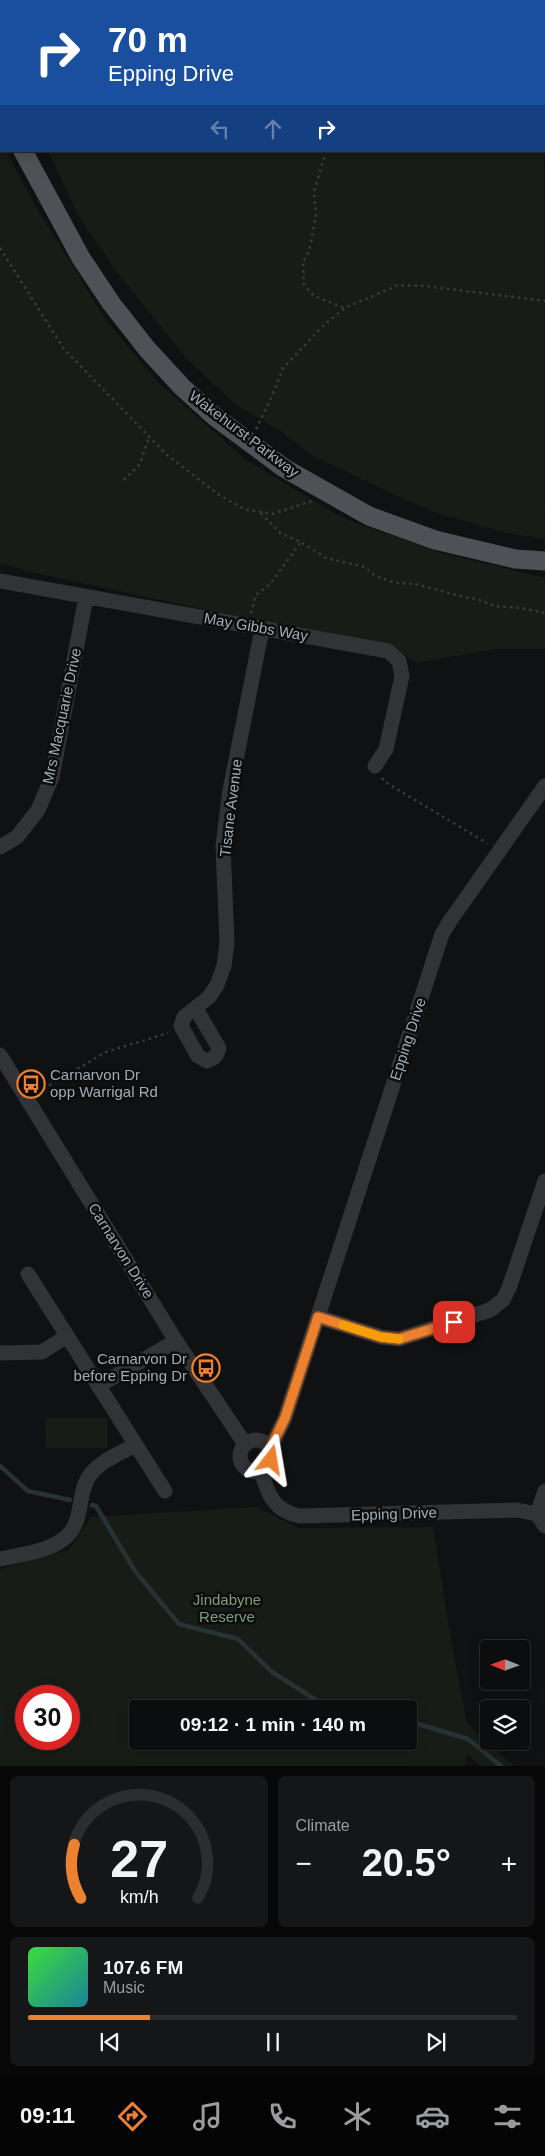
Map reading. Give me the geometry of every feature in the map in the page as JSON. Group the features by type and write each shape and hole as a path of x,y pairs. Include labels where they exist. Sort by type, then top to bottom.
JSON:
{"main road":[{"name":"Wakehurst Parkway","path":"24,152 81,258 111,303 141,342 182,387 214,416 284,468 370,516 435,540 515,559 545,561"}],"street":[{"name":"May Gibbs Way","path":"0,581 388,651 399,661 402,676 386,749 375,766"},
{"name":"Mrs Macquarie Drive","path":"0,847 16,837 38,810 52,777 86,597"},
{"name":"Tisane Avenue","path":"182,1031 182,1020 209,997 217,985 224,966 227,943 224,845 230,790 256,628"},
{"name":"Epping Drive","path":"270,1449 285,1418 442,934 545,786"},
{"path":"182,1031 198,1056 203,1060 214,1058 218,1054 217,1042 196,1009"},
{"name":"Carnarvon Drive","path":"0,1055 176,1340 245,1444"},
{"path":"318,1317 381,1337 399,1339 490,1310 503,1300 509,1288 545,1181"},
{"path":"28,1274 165,1491"},
{"path":"0,1353 42,1352 67,1336"},
{"path":"98,1386 176,1340"},
{"path":"253,1440 259,1441 264,1442 270,1449 269,1465 261,1472 250,1471 242,1464 240,1453 245,1444 253,1440"},
{"path":"0,1559 55,1545 68,1536 76,1524 89,1476 98,1467 135,1445"},
{"name":"Epping Drive","path":"261,1472 275,1505 288,1514 300,1516 517,1510 541,1520"},
{"path":"541,1520 545,1491"}],"path":[{"path":"326,152 314,192 316,215 309,252 303,261 304,285 314,296 346,308"},
{"path":"0,248 64,349 166,454 219,495 244,509 272,514 332,495"},
{"path":"249,441 269,404 284,368 325,324 346,308 398,285 425,286 545,301"},
{"path":"124,480 140,464 149,437"},
{"path":"260,512 282,534 301,542 326,558 364,567 374,575 395,583 416,584 463,598 477,599 494,606 520,608 545,613"},
{"path":"256,628 256,595 271,583 301,542"},
{"path":"375,766 385,782 499,850"},
{"path":"26,1098 106,1052 168,1033 182,1031"}],"green space":[{"path":"0,152 7,152 36,207 106,320 159,383 246,460 343,518 441,553 545,578 545,649 495,649 417,663 387,645 268,623 26,571 0,563"},
{"path":"48,152 544,152 545,539 505,533 433,512 314,457 282,432 236,405 186,358 116,271 79,217"},
{"path":"45,1418 107,1418 107,1448 46,1448"},
{"name":"Jindabyne Reserve","path":"256,1507 298,1528 433,1527 467,1723 480,1735 480,1750 497,1750 514,1766 481,1766 467,1754 465,1766 0,1766 0,1569 69,1550 91,1517"}],"waterway":[{"path":"0,1466 28,1491 70,1500"},
{"path":"92,1505 96,1506 135,1571 179,1624 238,1639 272,1672 316,1700"},
{"path":"417,1724 468,1739 501,1766"}],"slow traffic":[{"path":"343,1325 381,1337 399,1339"}],"place":[{"name":"Carnarvon Dr opp Warrigal Rd","path":"31,1084"},
{"name":"Carnarvon Dr before Epping Dr","path":"206,1368"}],"route":[{"path":"271,1460 270,1449 285,1418 318,1317 381,1337 399,1339 454,1322"}]}
